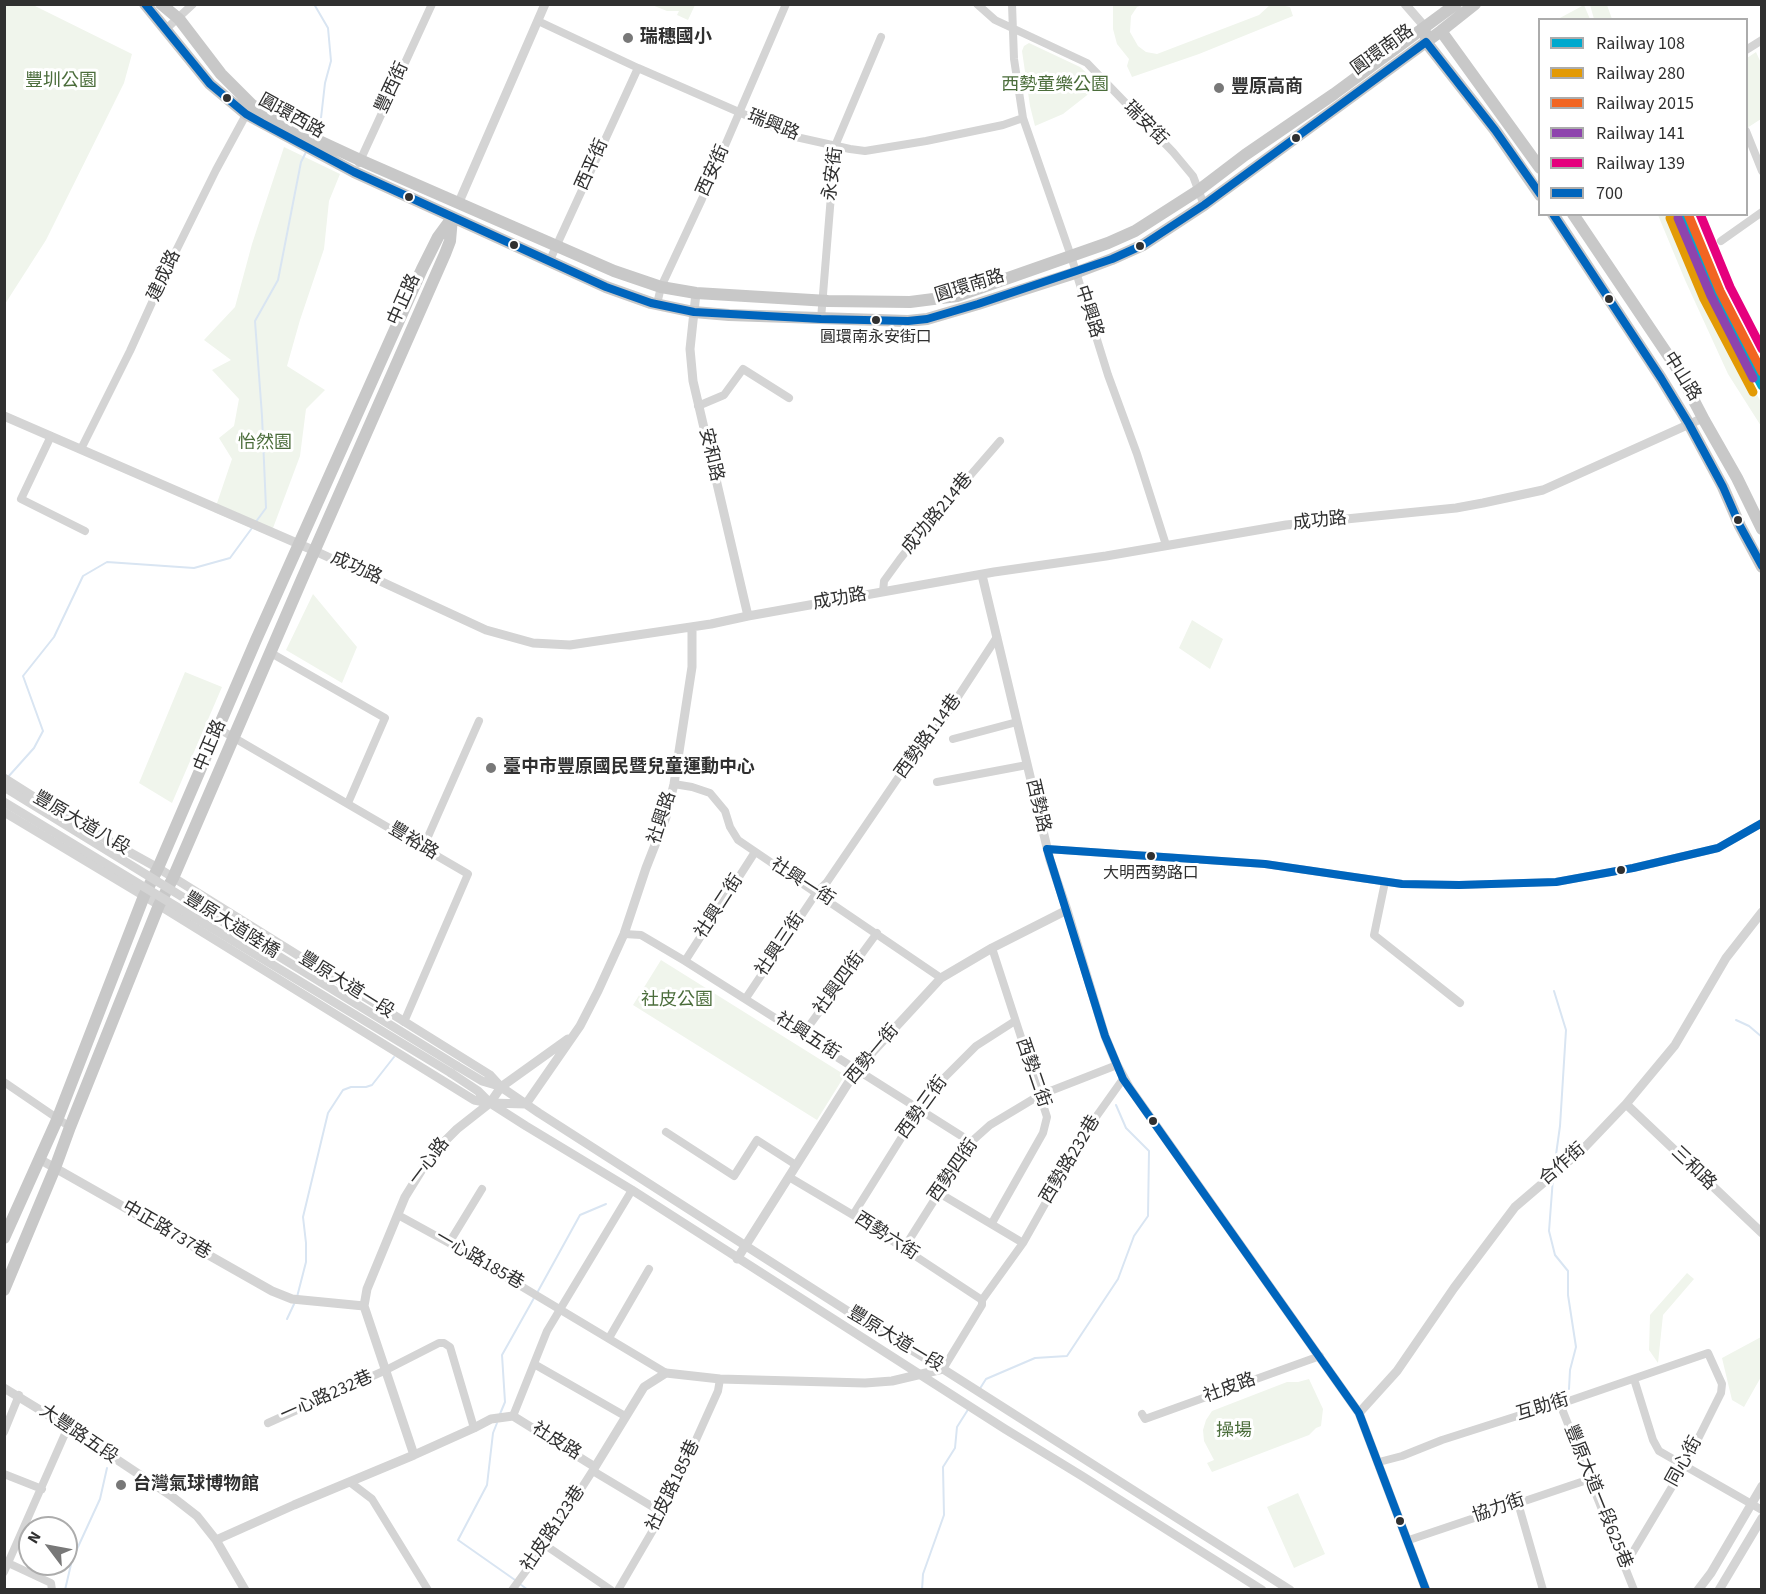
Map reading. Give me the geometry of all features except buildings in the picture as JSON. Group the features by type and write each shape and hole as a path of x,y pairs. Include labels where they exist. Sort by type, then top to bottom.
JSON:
{"main road":[{"name":"圓環西路","path":"145,4 210,84 249,110 354,172 452,218"},
{"name":"圓環西路","path":"161,4 178,19 249,110 459,202"},
{"name":"圓環南路","path":"459,202 614,271 662,287 696,293 823,301 910,302 949,297 1108,243 1135,231 1199,190 1456,4"},
{"name":"圓環南路","path":"452,218 606,287 657,304 694,312 821,319 908,321 927,319 1075,273 1143,245 1204,205 1475,4"},
{"path":"1538,167 1441,31 1425,27 1426,42 1494,130 1538,194"},
{"name":"中正路","path":"4,1238 41,1160 144,896 298,544 422,269 459,202"},
{"name":"中山路","path":"1554,216 1689,424 1723,487 1761,567"},
{"name":"中山路","path":"1574,216 1678,370 1737,478 1761,529"},
{"name":"中正路","path":"4,1290 159,905 235,737 445,254 450,241 452,218"}],"street":[{"path":"166,29 193,4"},
{"name":"豐西街","path":"354,172 432,4"},
{"name":"中正路","path":"459,202 545,4"},
{"name":"西安街","path":"657,304 662,287 786,4"},
{"name":"瑞安街","path":"977,4 995,20 1087,63 1173,152 1193,176 1204,205"},
{"name":"中興路","path":"1012,4 1014,58 1023,118 1166,545"},
{"path":"1405,4 1425,27"},
{"name":"瑞興路","path":"538,21 638,68 796,137 834,146 865,151 1003,125 1023,118"},
{"name":"永安街","path":"821,319 834,146 881,37"},
{"path":"1748,49 1761,40"},
{"name":"西平街","path":"549,262 638,68"},
{"name":"建成路","path":"81,448 201,201 249,110"},
{"path":"1748,136 1761,171"},
{"path":"1721,241 1761,212"},
{"name":"安和路","path":"696,293 690,349 693,381 748,616"},
{"path":"698,406 724,395 743,369 789,398"},
{"name":"成功路","path":"4,416 380,579 486,630 533,643 570,645 692,627 982,575 1286,525 1456,508 1543,489 1703,418"},
{"path":"51,436 21,499 85,531"},
{"name":"成功路214巷","path":"883,592 884,581 917,537 1000,441"},
{"name":"西勢路","path":"982,575 1054,876 1067,910 1105,1036 1117,1065 1124,1079 1359,1413 1426,1590"},
{"name":"社興路","path":"624,934 666,817 674,784 692,667 692,627"},
{"name":"西勢路114巷","path":"817,892 827,882 900,775 933,735 997,637"},
{"path":"271,653 385,718 348,804"},
{"path":"423,848 479,721"},
{"path":"953,739 1017,722"},
{"name":"豐裕路","path":"219,729 468,874 404,1022"},
{"path":"936,782 1027,765"},
{"name":"豐原大道八段","path":"4,778 64,816 158,868"},
{"name":"社興一街","path":"674,784 692,786 710,793 725,811 730,827 738,840 941,978"},
{"name":"豐原大道陸橋","path":"4,787 454,1070"},
{"name":"豐原大道陸橋","path":"4,802 454,1070"},
{"name":"豐原大道八段","path":"4,812 144,896"},
{"path":"1047,849 1265,864 1402,884 1459,885 1563,881 1633,868 1718,848 1761,823"},
{"name":"社興二街","path":"685,961 755,852"},
{"name":"豐原大道一段","path":"158,868 490,1075 501,1087 526,1104 746,1246 1290,1590"},
{"path":"1385,882 1374,935 1460,1003"},
{"name":"社興三街","path":"746,998 817,892"},
{"name":"豐原大道一段","path":"144,896 474,1100 490,1103"},
{"name":"西勢一街","path":"737,1259 857,1069 941,978 992,948 1067,910"},
{"name":"合作街","path":"1359,1413 1397,1371 1454,1288 1515,1207 1584,1148 1626,1104 1675,1045 1726,958 1761,912"},
{"name":"社興四街","path":"803,1035 877,933"},
{"path":"490,1103 526,1104 580,1026 624,934"},
{"name":"社興五街","path":"624,934 641,935 685,961 971,1142"},
{"name":"西勢二街","path":"992,948 1047,1117 1043,1133 992,1223"},
{"name":"西勢三街","path":"853,1215 935,1087 976,1046 1015,1021"},
{"path":"501,1087 573,1036"},
{"name":"西勢四街","path":"904,1248 971,1142 990,1125 1040,1095 1117,1065"},
{"name":"豐原大道一段","path":"454,1070 501,1087"},
{"name":"豐原大道一段","path":"454,1070 490,1103 632,1190 737,1259 1262,1590"},
{"name":"西勢路232巷","path":"943,1369 982,1305 982,1299 1023,1243 1086,1131 1124,1079"},
{"path":"4,1083 70,1127"},
{"name":"一心路","path":"364,1306 368,1288 405,1197 431,1155 457,1129 490,1103 501,1087"},
{"name":"三和路","path":"1626,1104 1761,1233"},
{"path":"666,1132 734,1176 757,1140 796,1165"},
{"name":"中正路737巷","path":"41,1160 263,1286 292,1299 364,1306"},
{"name":"西勢六街","path":"789,1177 853,1215 982,1299"},
{"path":"449,1243 482,1189"},
{"path":"513,1416 547,1331 632,1190"},
{"path":"939,1193 1023,1243"},
{"name":"一心路185巷","path":"398,1215 666,1373"},
{"path":"609,1338 649,1269"},
{"path":"364,1306 414,1455"},
{"name":"一心路232巷","path":"268,1423 386,1370 438,1343 444,1343 450,1347 474,1428"},
{"name":"互助街","path":"1379,1462 1560,1404 1708,1353"},
{"name":"同心街","path":"1624,1567 1685,1465 1721,1393 1722,1384 1708,1353"},
{"name":"社皮路","path":"1142,1414 1145,1419 1320,1356"},
{"path":"534,1364 625,1416"},
{"path":"666,1373 720,1379 865,1383 892,1381 943,1369"},
{"name":"社皮路","path":"216,1540 294,1505 351,1483 491,1419 513,1416 594,1469 644,1387 666,1373"},
{"name":"社皮路185巷","path":"618,1590 663,1513 718,1391 720,1379"},
{"path":"1634,1379 1653,1440 1659,1451 1761,1510"},
{"name":"大豐路五段","path":"4,1388 19,1395 68,1427 197,1516 216,1540 244,1590"},
{"path":"4,1432 19,1395"},
{"name":"豐原大道一段625巷","path":"1560,1404 1635,1590"},
{"path":"4,1572 6,1563 42,1489 68,1427"},
{"path":"594,1469 663,1513"},
{"name":"社皮路123巷","path":"513,1589 545,1545 594,1469"},
{"path":"4,1474 42,1489"},
{"name":"協力街","path":"1408,1540 1590,1479"},
{"path":"351,1483 372,1499 428,1590"},
{"path":"1698,1590 1711,1573 1761,1486"},
{"path":"1518,1503 1543,1590"},
{"path":"1719,1590 1761,1518"},
{"path":"545,1545 611,1590"},
{"path":"6,1563 51,1583 52,1590"}],"green space":[{"name":"豐圳公園","path":"5,4 33,5 132,54 124,83 46,240 5,304"},
{"path":"1113,4 1142,5 1137,7 1131,16 1130,32 1138,46 1146,52 1157,54 1259,15 1270,5 1290,7 1293,16 1199,54 1132,77 1127,66 1129,59 1117,44 1113,29"},
{"path":"652,5 695,5 688,20 677,15 679,11 667,11"},
{"path":"1584,5 1590,18 1560,18"},
{"path":"1590,5 1607,5 1612,18 1594,18"},
{"name":"西勢童樂公園","path":"1029,43 1080,67 1100,85 1063,114 1035,126 1022,51"},
{"path":"1756,52 1761,63 1761,119 1748,127 1748,57"},
{"name":"怡然園","path":"284,147 340,174 329,201 324,249 287,366 325,390 306,409 300,456 270,536 214,512 232,459 219,438 234,426 239,399 212,370 231,360 204,340 235,307 252,244"},
{"path":"1658,216 1673,216 1706,295 1761,402 1761,426 1728,374"},
{"path":"313,594 357,647 342,683 286,650"},
{"path":"1192,620 1223,639 1210,669 1179,648"},
{"path":"185,672 222,687 172,803 139,783"},
{"name":"社皮公園","path":"661,960 845,1075 817,1120 633,1005"},
{"path":"1687,1273 1694,1279 1663,1315 1658,1363 1649,1350 1650,1315"},
{"path":"1761,1337 1761,1377 1744,1407 1732,1400 1722,1358"},
{"name":"操場","path":"1309,1379 1323,1409 1321,1426 1309,1435 1212,1472 1207,1463 1214,1460 1204,1441 1203,1430 1212,1411 1287,1382"},
{"path":"1298,1493 1325,1554 1294,1568 1267,1507"}],"waterway":[{"path":"314,4 328,28 331,61 325,83 321,118 314,133"},
{"path":"255,523 266,508 255,321 278,280 301,162 306,152"},
{"path":"8,777 34,748 43,731 23,676 54,637 83,576 107,562 194,568 230,558 252,528"},
{"path":"1554,991 1566,1030 1560,1126 1554,1169"},
{"path":"1736,1020 1749,1026 1762,1037"},
{"path":"297,1297 306,1262 303,1217 328,1113 343,1090 372,1085 394,1057"},
{"path":"979,1390 986,1379 1035,1358 1067,1356 1118,1279 1134,1236 1148,1216 1149,1151 1126,1128 1116,1105"},
{"path":"1553,1178 1549,1231 1555,1255 1568,1271 1568,1295 1576,1347 1570,1370 1569,1389"},
{"path":"537,1293 580,1215 606,1204"},
{"path":"500,1414 505,1402 502,1355 534,1298"},
{"path":"287,1319 295,1302"},
{"path":"922,1590 923,1574 944,1515 943,1467 955,1448 957,1427 969,1408"},
{"path":"497,1423 493,1433 487,1485 458,1540 515,1580"},
{"path":"65,1590 72,1560 100,1499 107,1468"},
{"path":"520,1584 528,1590"}],"rail line":[{"name":"108","path":"1681,216 1713,294 1762,386"},
{"name":"2015","path":"1689,216 1720,291 1762,372"},
{"name":"139","path":"1701,216 1730,287 1762,349"},
{"name":"280","path":"1670,218 1704,299 1753,392"},
{"name":"141","path":"1678,218 1711,296 1753,378"}],"transit line":[{"name":"700","path":"145,4 210,84 246,114 262,123 354,172 606,287 651,303 694,312 821,319 908,321 927,319 1112,259 1143,245 1204,205 1426,42 1495,130 1538,191"},
{"name":"700","path":"1554,216 1689,424 1762,566"},
{"name":"700","path":"1047,849 1265,864 1402,884 1556,882 1633,868 1718,848 1762,823"},
{"name":"700","path":"1047,849 1105,1036 1123,1079 1359,1413 1426,1590"}],"place":[{"name":"瑞穗國小","path":"628,38"},
{"name":"豐原高商","path":"1219,88"},
{"name":"圓環南永安街口","path":"876,320"},
{"name":"臺中市豐原國民暨兒童運動中心","path":"491,768"},
{"name":"大明西勢路口","path":"1151,856"},
{"name":"台灣氣球博物館","path":"121,1485"}]}
